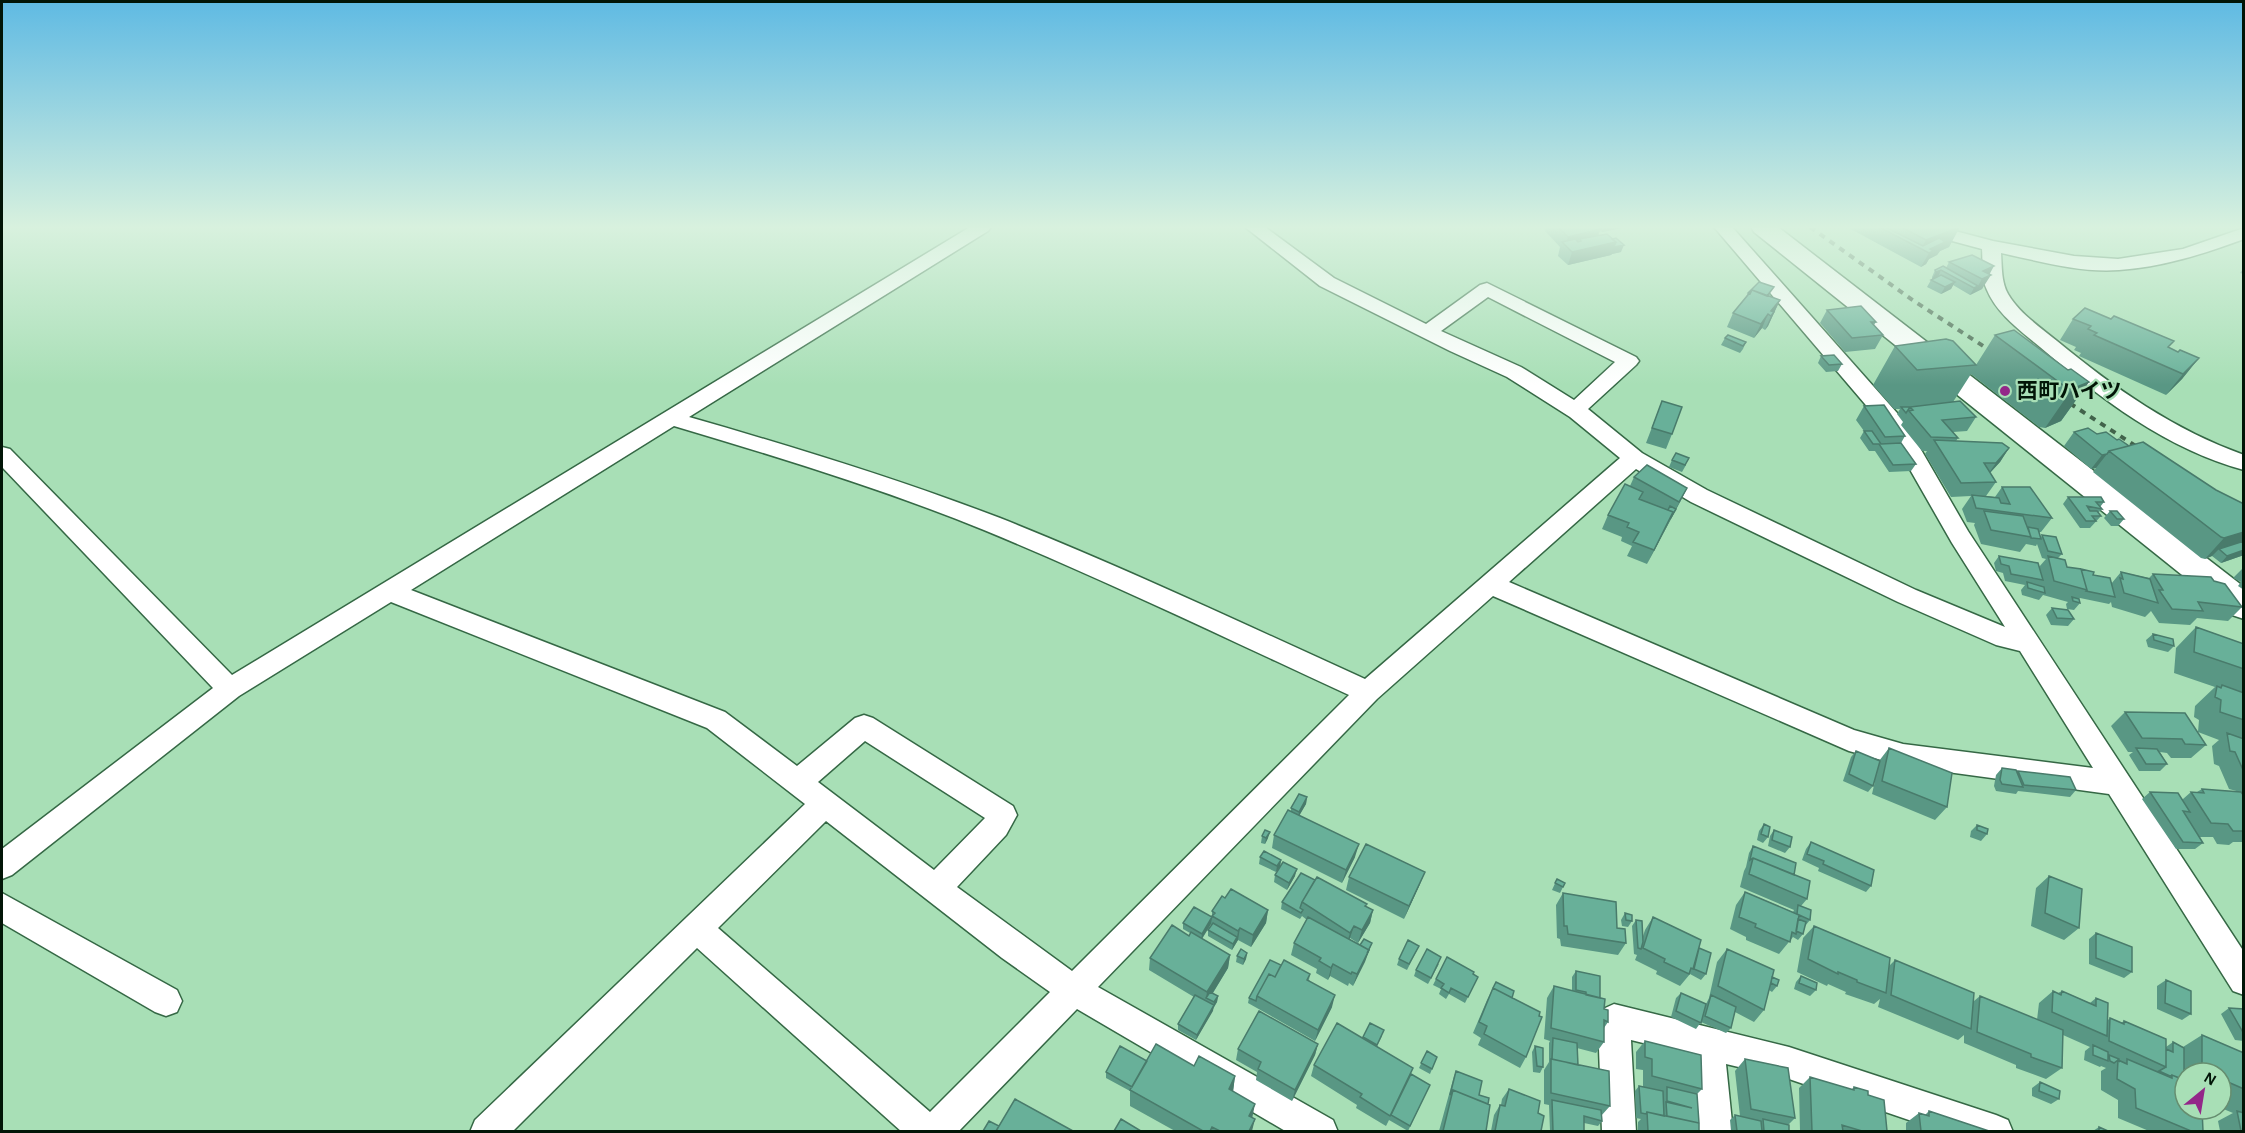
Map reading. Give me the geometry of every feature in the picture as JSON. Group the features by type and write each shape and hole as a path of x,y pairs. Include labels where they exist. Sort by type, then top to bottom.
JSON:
{"street":[{"path":"2,866 230,688 896,280"},
{"path":"1324,280 1514,372 1575,410 1634,458 1700,496 1907,596 2005,638 2028,643"},
{"path":"1769,280 1898,427 1960,537 2244,980"},
{"path":"1830,280 2244,606"},
{"path":"1995,280 1996,290 2019,319 2068,360 2149,420 2219,455 2244,463"},
{"path":"1428,332 1487,289 1629,361 1575,410"},
{"path":"670,418 819,462 991,524 1132,584 1368,692"},
{"path":"2,454 230,688"},
{"path":"934,1131 1368,692 1634,458"},
{"path":"1490,584 1850,740 1903,755 2119,783"},
{"path":"388,591 716,720 1013,948 1073,990 1321,1131"},
{"path":"798,782 864,726 1003,815 996,826 936,888"},
{"path":"487,1131 825,803"},
{"path":"2,907 166,1001"},
{"path":"696,928 928,1131"},
{"path":"1619,1131 1614,1020 1789,1063 1996,1131"},
{"path":"1707,1043 1716,1131"}],"building":[{"path":"1931,280 1951,280 1955,282 1945,287"},
{"path":"1959,280 1967,280 1978,286 1974,288"},
{"path":"1759,282 1774,287 1767,296 1752,290 1750,294 1748,293"},
{"path":"1752,290 1780,300 1771,311 1774,312 1771,316 1768,314 1761,324 1733,313"},
{"path":"1861,306 1876,322 1871,322 1883,335 1852,338 1827,310"},
{"path":"2085,308 2111,319 2114,316 2174,341 2168,347 2199,358 2183,374 2094,335 2097,333 2088,329 2091,326 2073,319"},
{"path":"2014,330 2068,370 2071,369 2089,382 2072,389 2067,388 1995,335"},
{"path":"1728,335 1746,342 1743,346 1725,338"},
{"path":"1946,339 1953,341 1976,365 1917,370 1895,346"},
{"path":"1834,355 1842,364 1829,365 1821,356"},
{"path":"1662,401 1682,407 1672,434 1652,428"},
{"path":"1960,401 1976,417 1942,420 1958,438 1931,437 1909,411 1913,410 1910,407"},
{"path":"1884,405 1905,436 1885,437 1864,406"},
{"path":"1901,407 1910,407 1906,413"},
{"path":"2088,428 2097,434 2106,432 2129,446 2102,455 2074,432"},
{"path":"1864,431 1872,431 1881,444 1901,443 1916,464 1893,465 1879,444 1873,444"},
{"path":"1934,440 2002,443 2009,448 1996,463 1984,463 1996,482 1961,483"},
{"path":"2143,442 2216,490 2244,504 2244,532 2221,537 2109,451"},
{"path":"1676,453 1689,458 1685,465 1672,460"},
{"path":"1647,465 1687,488 1679,502 1634,477"},
{"path":"1625,484 1643,492 1639,499 1673,512 1654,550 1633,542 1639,532 1627,527 1629,523 1608,515"},
{"path":"2002,487 2030,487 2052,518 1976,508 1972,495 1999,498 2001,503 2010,504"},
{"path":"2068,497 2101,497 2104,502 2096,502 2102,509 2087,506 2090,511 2097,511 2101,516 2092,516 2096,521 2086,521"},
{"path":"1670,506 1676,509 1670,519 1673,512 1668,510"},
{"path":"1984,511 2023,516 2031,537 1991,530"},
{"path":"2110,511 2117,511 2124,519 2117,519"},
{"path":"2028,527 2038,529 2041,539 2031,538"},
{"path":"2042,535 2056,537 2062,554 2048,551"},
{"path":"2244,541 2244,550 2227,556 2219,549"},
{"path":"1999,556 2038,563 2043,580 2011,574 2009,566 2001,564"},
{"path":"2048,556 2065,560 2067,567 2081,569 2087,590 2054,581"},
{"path":"2081,569 2094,572 2093,575 2110,578 2115,597 2086,591"},
{"path":"2121,572 2150,579 2158,603 2124,593 2120,578 2123,579"},
{"path":"2153,574 2211,577 2214,581 2225,584 2242,607 2198,602 2203,611 2172,609 2159,590 2163,590"},
{"path":"2027,582 2044,587 2045,593 2028,588"},
{"path":"2072,597 2079,599 2080,603 2073,601"},
{"path":"2052,608 2068,610 2074,619 2057,618"},
{"path":"2196,627 2244,644 2244,669 2194,652"},
{"path":"2153,634 2173,639 2174,646 2154,640"},
{"path":"2222,685 2244,693 2244,720 2220,712 2221,700 2215,697 2217,686 2221,688"},
{"path":"2125,712 2185,713 2206,745 2185,744 2182,739 2142,738"},
{"path":"2227,733 2244,739 2244,772 2235,752 2230,751"},
{"path":"1889,748 1952,773 1947,807 1882,781"},
{"path":"2136,748 2157,749 2167,764 2146,764"},
{"path":"1856,751 1880,761 1873,786 1849,774"},
{"path":"2002,768 2016,770 2023,787 2002,784 2000,780"},
{"path":"2018,771 2070,777 2076,790 2024,785"},
{"path":"2202,789 2241,792 2244,796 2244,831 2233,831 2228,824 2211,823 2191,792 2204,793"},
{"path":"2150,792 2178,793 2190,812 2183,811 2203,843 2183,842"},
{"path":"1299,794 1307,797 1299,812 1291,808"},
{"path":"1288,810 1359,844 1346,870 1274,835"},
{"path":"1764,824 1770,827 1768,837 1761,834"},
{"path":"1977,825 1988,829 1987,834 1977,830"},
{"path":"1265,830 1270,832 1266,838 1262,836"},
{"path":"1774,830 1792,837 1790,847 1772,840"},
{"path":"1811,842 1874,870 1871,886 1807,854"},
{"path":"1366,844 1425,872 1409,906 1349,877"},
{"path":"1753,846 1796,863 1794,875 1753,858 1750,860"},
{"path":"1264,851 1281,860 1277,866 1260,857"},
{"path":"1753,858 1810,881 1807,899 1749,874"},
{"path":"1283,862 1297,869 1289,883 1275,875"},
{"path":"1301,873 1315,880 1302,902 1301,913 1282,902"},
{"path":"2049,876 2082,889 2079,928 2045,913"},
{"path":"1317,877 1367,904 1365,906 1373,910 1362,930 1354,926 1350,933 1302,902"},
{"path":"1557,879 1565,883 1563,887 1555,883"},
{"path":"1231,889 1268,910 1253,935 1240,928 1238,931 1212,916 1215,913 1212,911 1222,896 1225,898"},
{"path":"1745,892 1799,915 1796,934 1792,932 1790,942 1755,927 1756,924 1739,917"},
{"path":"1563,893 1616,902 1617,928 1625,929 1626,943 1568,934 1567,926 1564,926"},
{"path":"1798,905 1811,910 1810,920 1797,914"},
{"path":"1194,907 1212,917 1202,934 1183,923"},
{"path":"1625,913 1632,915 1632,921 1626,920"},
{"path":"1308,917 1369,950 1357,974 1352,972 1351,974 1333,964 1331,968 1319,961 1321,958 1294,943"},
{"path":"1653,917 1701,940 1693,969 1691,968 1689,974 1664,962 1665,959 1643,948"},
{"path":"1798,919 1806,922 1803,934 1796,931"},
{"path":"1636,920 1642,921 1641,949 1638,948"},
{"path":"1213,923 1237,937 1233,944 1208,930"},
{"path":"1172,925 1189,936 1191,932 1230,955 1207,992 1150,958"},
{"path":"1814,926 1890,958 1886,993 1808,959"},
{"path":"2096,933 2132,947 2132,972 2096,958"},
{"path":"1364,939 1372,943 1369,950 1360,945"},
{"path":"1408,940 1419,946 1409,964 1399,959"},
{"path":"1699,948 1711,953 1706,974 1694,969"},
{"path":"1241,949 1247,953 1244,959 1237,956"},
{"path":"1427,949 1441,957 1431,978 1416,970"},
{"path":"1727,949 1774,970 1764,1010 1718,986"},
{"path":"1447,957 1474,972 1473,974 1478,977 1468,997 1451,988 1449,993 1441,988 1444,984 1436,979"},
{"path":"1270,960 1281,965 1275,977 1269,974 1256,1001 1249,998"},
{"path":"1284,960 1310,974 1307,980 1335,995 1318,1030 1257,996 1269,974 1275,977"},
{"path":"1895,960 1974,993 1971,1029 1891,995"},
{"path":"1576,971 1600,976 1600,998 1576,990"},
{"path":"1801,976 1817,983 1816,990 1799,983"},
{"path":"1772,977 1779,980 1777,986 1771,983"},
{"path":"2166,980 2191,991 2191,1014 2165,1003"},
{"path":"1496,982 1514,991 1512,998 1493,988"},
{"path":"1554,986 1605,999 1604,1009 1608,1010 1608,1022 1604,1020 1604,1042 1551,1028"},
{"path":"1493,988 1540,1012 1539,1016 1542,1017 1526,1057 1484,1034 1487,1026 1479,1022"},
{"path":"2053,991 2061,995 2062,991 2096,1006 2096,998 2108,1003 2107,1036 2052,1012"},
{"path":"1210,992 1218,996 1214,1002 1206,998"},
{"path":"1681,993 1706,1004 1701,1023 1676,1011"},
{"path":"1195,995 1214,1005 1197,1035 1178,1024"},
{"path":"1711,995 1736,1007 1731,1028 1705,1016"},
{"path":"1980,996 2063,1030 2062,1068 2031,1057 2031,1054 1977,1032"},
{"path":"2229,1008 2244,1009 2244,1034"},
{"path":"1259,1011 1318,1044 1295,1090 1258,1069 1261,1062 1238,1049"},
{"path":"2110,1018 2124,1024 2124,1021 2166,1039 2166,1067 2109,1041"},
{"path":"1337,1023 1413,1068 1390,1116 1360,1097 1362,1094 1314,1065"},
{"path":"1370,1023 1384,1030 1377,1045 1363,1037"},
{"path":"2202,1035 2244,1053 2244,1089 2233,1084 2233,1061 2202,1061"},
{"path":"1553,1038 1577,1043 1578,1065 1552,1059"},
{"path":"1645,1041 1701,1055 1702,1089 1652,1076 1652,1059 1645,1057"},
{"path":"2173,1042 2184,1048 2184,1061 2173,1061 2173,1075 2170,1076 2159,1071 2166,1067 2166,1049 2173,1052"},
{"path":"1156,1044 1194,1066 1199,1056 1235,1076 1229,1089 1255,1104 1249,1116 1255,1119 1249,1131 1220,1131 1212,1127 1210,1131 1203,1131 1130,1090"},
{"path":"2093,1045 2108,1052 2108,1061 2093,1055"},
{"path":"1120,1046 1147,1061 1132,1087 1106,1072"},
{"path":"1535,1046 1543,1048 1543,1067 1537,1066"},
{"path":"1427,1051 1437,1057 1432,1069 1421,1063"},
{"path":"2109,1055 2119,1061 2114,1063 2110,1061"},
{"path":"1551,1059 1609,1071 1610,1106 1551,1093"},
{"path":"1745,1059 1788,1068 1795,1118 1751,1109"},
{"path":"2127,1059 2172,1078 2173,1075 2173,1121 2203,1121 2203,1131 2191,1131 2136,1108 2135,1089 2117,1079 2118,1060 2127,1064"},
{"path":"1456,1071 1482,1081 1479,1095 1489,1098 1488,1104 1453,1090 1450,1095"},
{"path":"1411,1074 1430,1085 1410,1126 1391,1115"},
{"path":"1810,1077 1854,1090 1854,1087 1868,1091 1868,1095 1884,1100 1887,1131 1862,1131 1842,1125 1843,1131 1812,1131"},
{"path":"2040,1082 2060,1091 2059,1099 2039,1091"},
{"path":"1639,1086 1663,1091 1664,1116 1641,1113"},
{"path":"1667,1087 1697,1094 1699,1123 1667,1116 1666,1102 1692,1108 1667,1101"},
{"path":"1509,1089 1540,1101 1538,1113 1544,1116 1541,1131 1495,1131 1500,1105 1505,1106"},
{"path":"1453,1090 1490,1105 1486,1131 1443,1131"},
{"path":"1015,1099 1073,1131 996,1131"},
{"path":"1552,1100 1601,1110 1602,1121 1584,1116 1584,1131 1553,1131"},
{"path":"1929,1111 1989,1131 1921,1131 1919,1113 1929,1116"},
{"path":"2237,1111 2244,1113 2244,1131 2241,1131"},
{"path":"1647,1112 1699,1123 1699,1131 1648,1131"},
{"path":"1735,1115 1761,1121 1762,1131 1737,1131"},
{"path":"1121,1119 1141,1131 1114,1131"},
{"path":"1763,1119 1789,1125 1789,1131 1764,1131"},
{"path":"989,1121 999,1126 996,1131 983,1131"}],"railway":[{"path":"1884,280 2000,357"},
{"path":"2060,397 2148,454"}],"place":[{"name":"西町ハイツ","path":"2005,391"}]}
